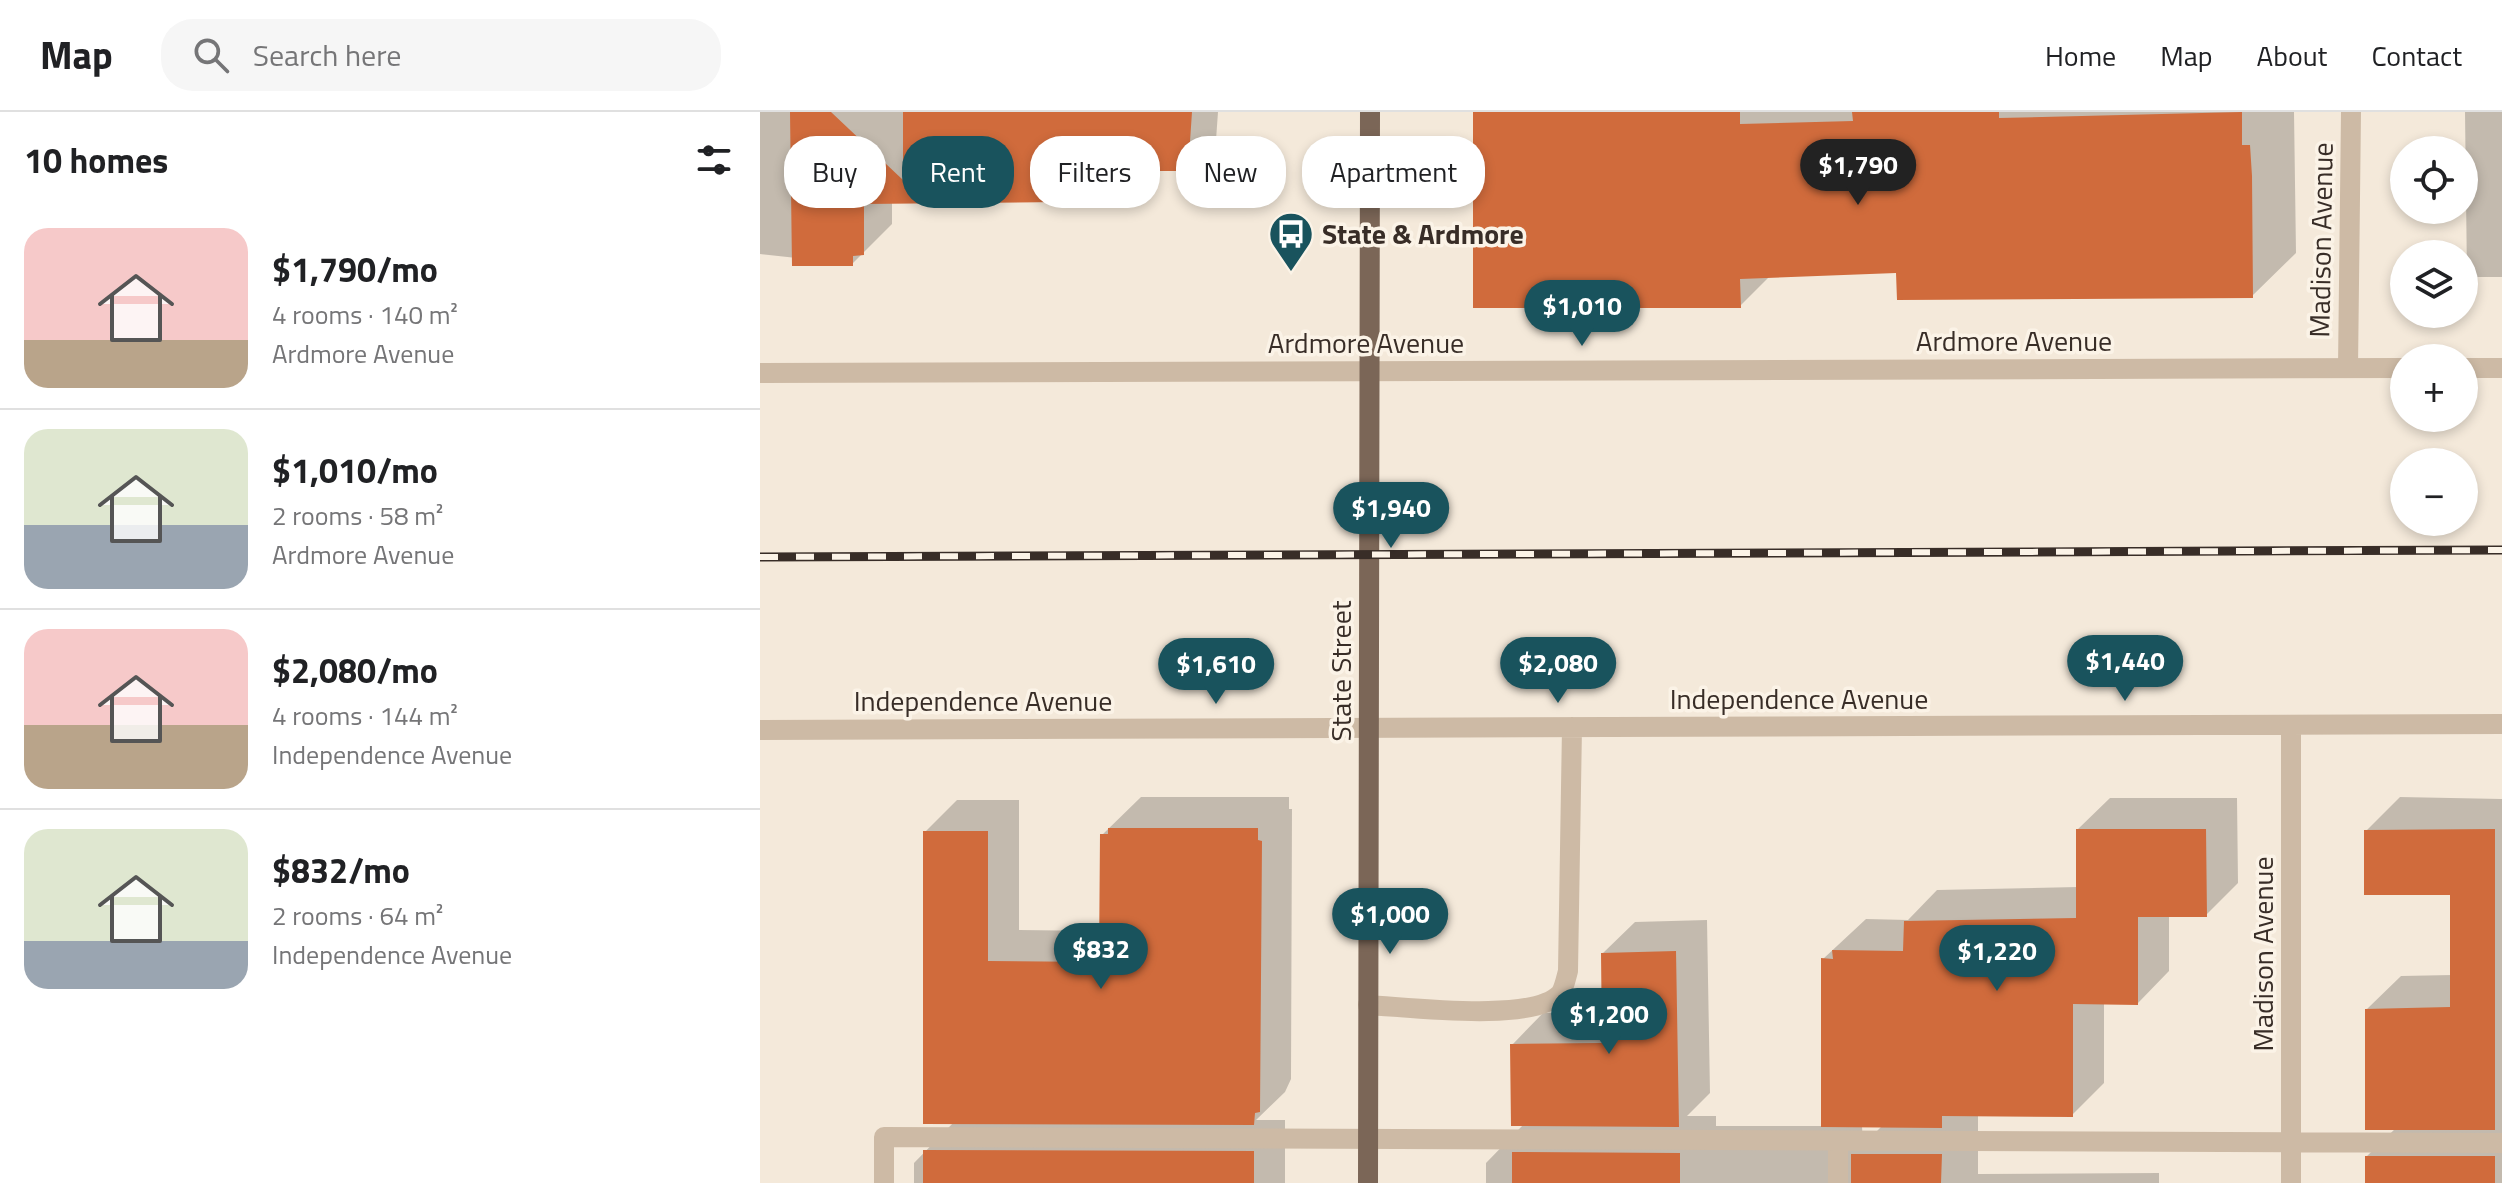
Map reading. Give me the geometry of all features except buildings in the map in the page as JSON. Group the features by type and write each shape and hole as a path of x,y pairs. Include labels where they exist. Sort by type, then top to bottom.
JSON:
{"main road":[{"name":"State Street","path":"1368,1183 1370,112"}],"street":[{"name":"Madison Avenue","path":"2348,368 2351,112"},
{"name":"Ardmore Avenue","path":"760,373 2390,368"},
{"path":"2478,368 2502,368"},
{"name":"Independence Avenue","path":"760,730 2502,724"},
{"name":"Madison Avenue","path":"2291,725 2291,1183"},
{"path":"1368,1005 1505,1012 1540,1008 1561,993 1568,971 1572,727"},
{"path":"884,1183 884,1137 1368,1142 2502,1143"},
{"path":"1838,1142 1838,1183"}],"railway":[{"path":"760,557 2502,550"}],"place":[{"name":"State & Ardmore","path":"1291,273"}]}
